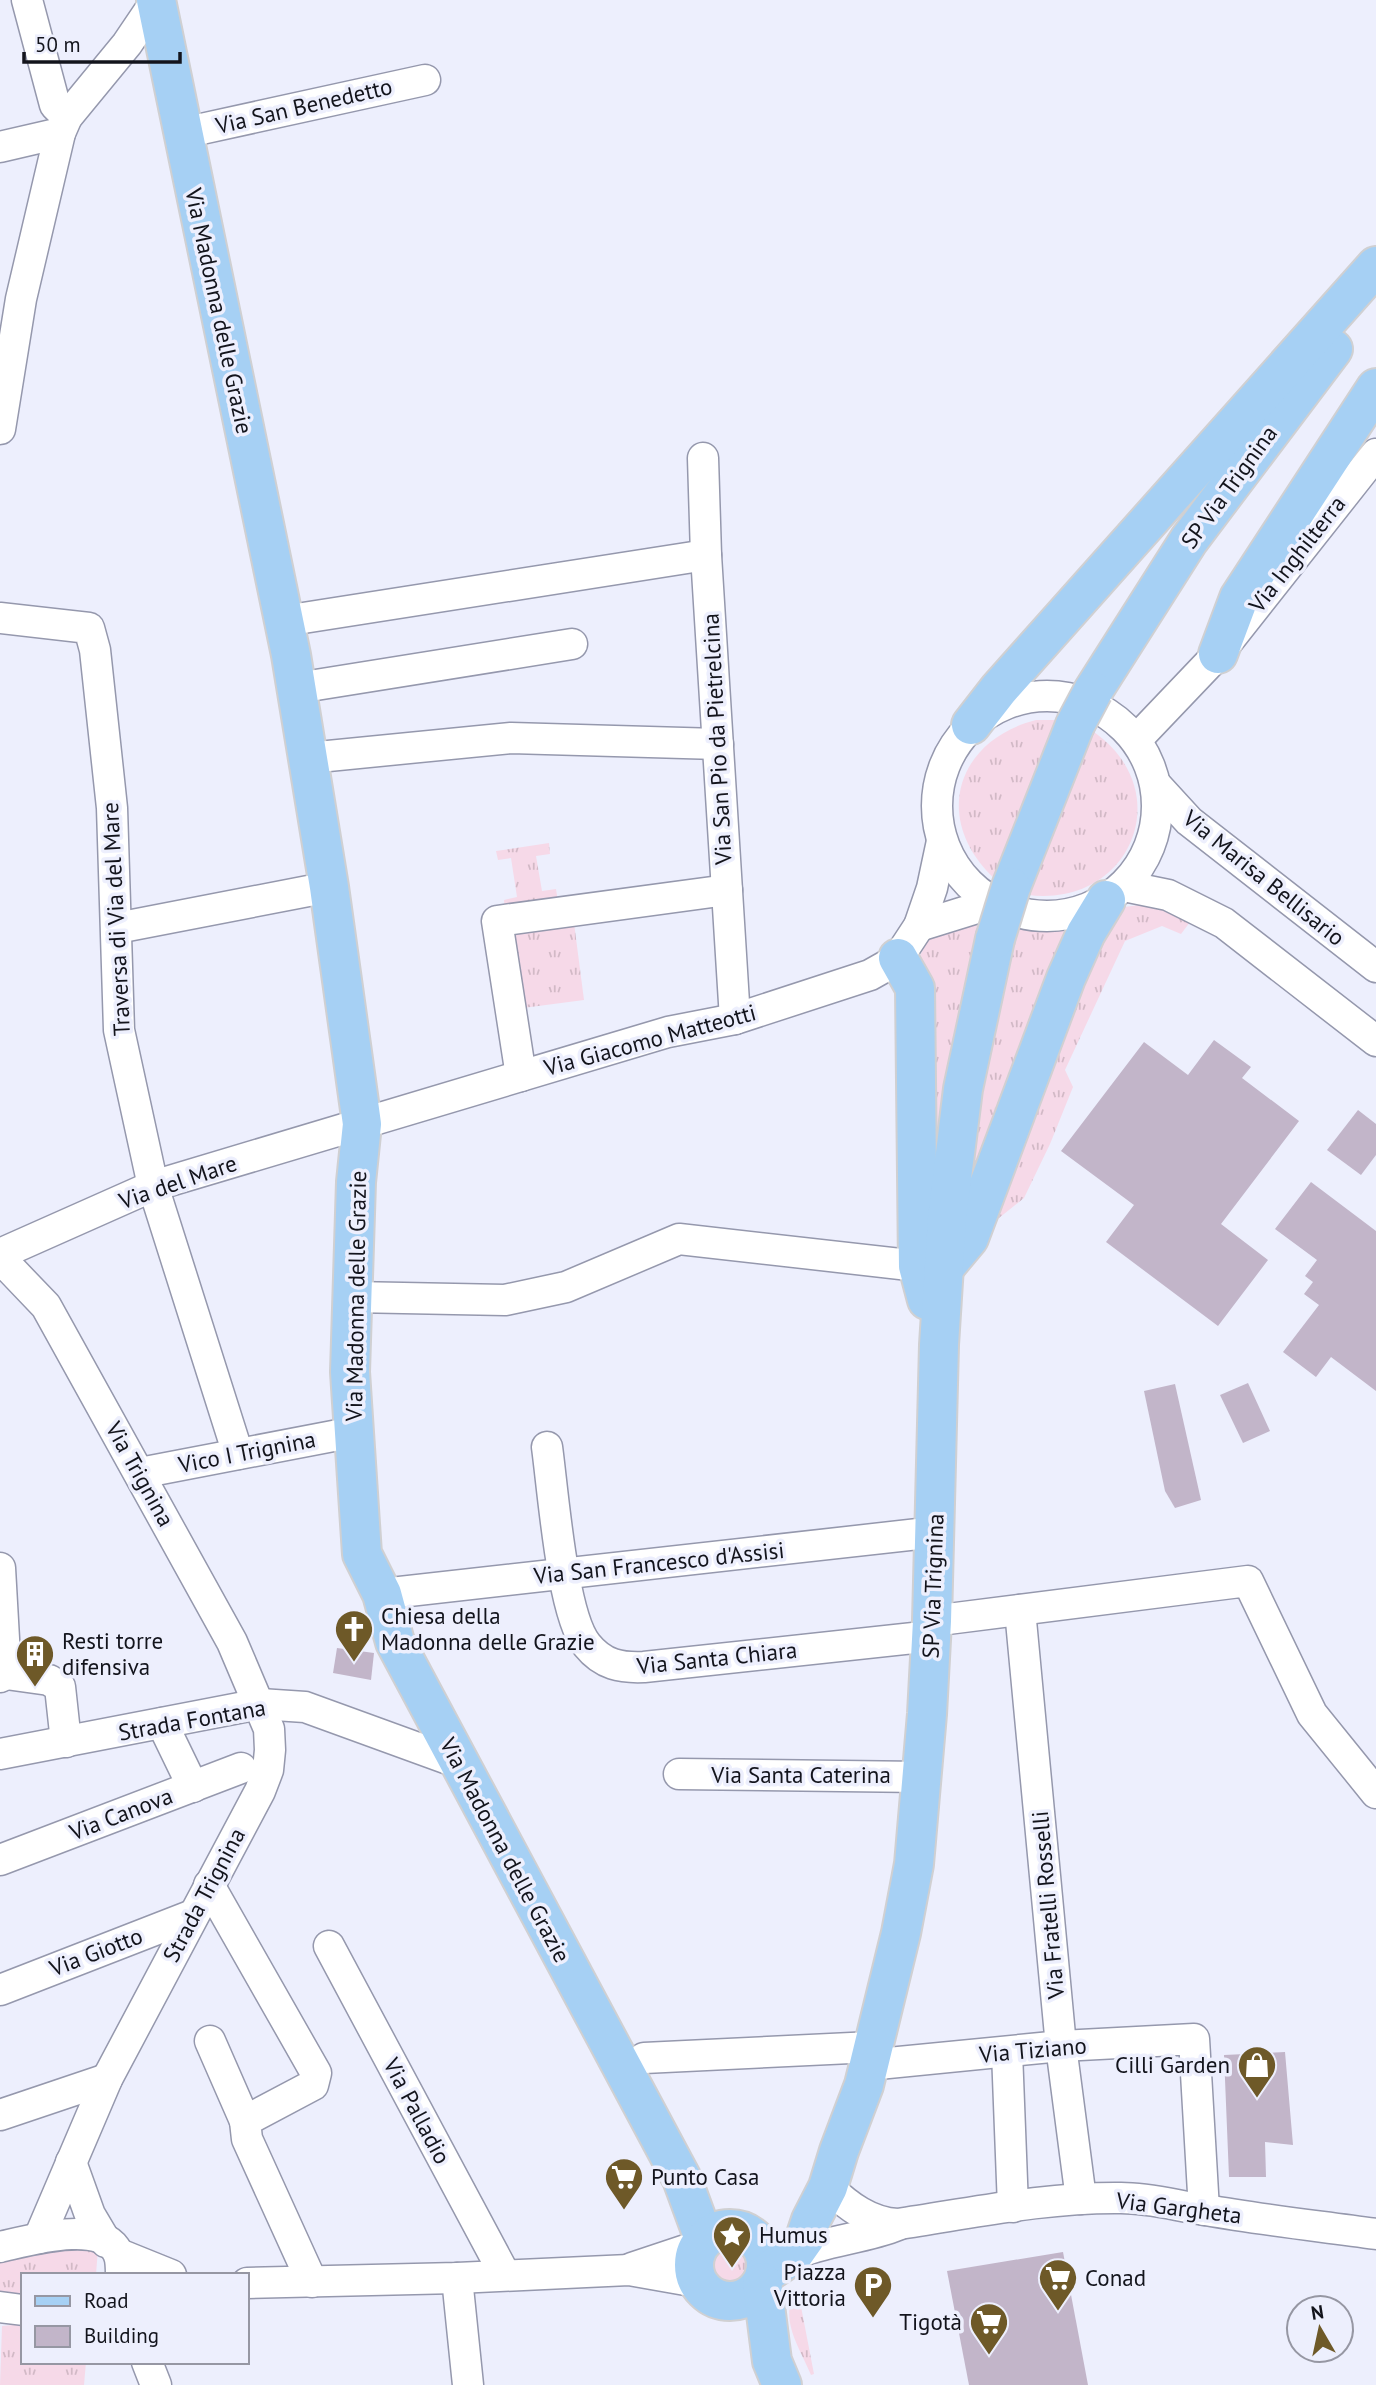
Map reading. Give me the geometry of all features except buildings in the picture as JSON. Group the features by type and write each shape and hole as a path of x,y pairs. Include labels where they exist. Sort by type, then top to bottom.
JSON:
{"main road":[{"name":"Via Madonna delle Grazie","path":"156,1 297,688 329,887 362,1124 356,1182 350,1372 362,1554 382,1594 395,1642 682,2179 777,2373"},
{"path":"971,725 999,689 1376,266"},
{"name":"SP Via Trignina","path":"773,2271 805,2238 828,2187 864,2085 901,1933 914,1864 932,1628 936,1532 940,1345 931,1267 947,1218 963,1090 1000,910 1075,725 1093,691 1189,540 1376,291"},
{"path":"1218,654 1239,598 1376,387"},
{"path":"931,1267 969,1238 1066,978 1086,933 1115,892"},
{"path":"898,958 915,988 931,1267"},
{"path":"773,2271 746,2298 717,2255 811,2220"},
{"path":"773,2271 777,2373"}],"street":[{"path":"27,0 55,104 64,125"},
{"path":"0,429 21,299 64,125 127,44 156,1"},
{"name":"Via San Benedetto","path":"183,133 425,79"},
{"path":"0,147 64,125"},
{"name":"Via Inghilterra","path":"1136,740 1218,654 1376,454"},
{"name":"Via San Pio da Pietrelcina","path":"703,458 706,555 735,1019"},
{"path":"284,621 706,555"},
{"name":"Traversa di Via del Mare","path":"0,618 89,628 95,650 112,808 119,1030 153,1186 238,1454"},
{"path":"297,688 572,644"},
{"path":"919,926 1000,910 1050,916 1079,911 1115,892 1138,869 1152,839 1157,807 1156,785 1136,740 1122,725 1087,703 1057,697 1026,698 988,713 971,725 952,750 939,779 937,821 950,860 962,877 1000,910"},
{"path":"308,758 511,738 718,744"},
{"name":"Via Marisa Bellisario","path":"1156,785 1189,821 1376,967"},
{"name":"Via Giacomo Matteotti","path":"362,1124 668,1032 735,1019 870,975 898,958 919,926 932,888 942,841"},
{"path":"117,928 329,887"},
{"path":"521,1076 498,921 727,890"},
{"path":"1115,892 1168,895 1224,923 1376,1041"},
{"name":"Via del Mare","path":"0,1256 153,1186 362,1124"},
{"path":"352,1297 505,1300 566,1287 679,1239 931,1267"},
{"name":"Via Trignina","path":"0,1256 46,1306 232,1642 260,1704"},
{"name":"Vico I Trignina","path":"140,1473 354,1432"},
{"name":"Via Santa Chiara","path":"547,1447 564,1573 575,1623 587,1645 607,1661 623,1668 932,1628 1020,1610 1248,1581 1312,1714 1376,1793"},
{"name":"Via San Francesco d'Assisi","path":"382,1594 936,1532"},
{"path":"0,1568 3,1676 49,1679 60,1687 66,1742"},
{"name":"Via Fratelli Rosselli","path":"1020,1610 1061,2046 1080,2199"},
{"name":"Strada Fontana","path":"0,1754 260,1704 305,1707 459,1763"},
{"name":"Strada Trignina","path":"39,2238 107,2079 260,1791 268,1770 270,1750 269,1729 260,1704"},
{"path":"162,1723 193,1787"},
{"name":"Via Canova","path":"0,1860 242,1768"},
{"name":"Via Santa Caterina","path":"679,1774 922,1776"},
{"path":"209,1885 316,2073 313,2085 245,2121"},
{"name":"Via Giotto","path":"0,1990 193,1915"},
{"name":"Via Palladio","path":"329,1946 505,2275"},
{"name":"Via Tiziano","path":"644,2058 1007,2052 1061,2046 1195,2039 1204,2210"},
{"path":"210,2040 245,2121 247,2139 312,2282"},
{"path":"1007,2052 1013,2207"},
{"path":"0,2115 107,2079"},
{"path":"71,2162 90,2215 115,2257"},
{"path":"828,2187 869,2218 884,2224 898,2224"},
{"name":"Via Gargheta","path":"898,2224 1080,2199 1122,2198 1160,2200 1204,2210 1376,2234"},
{"path":"773,2271 815,2246 875,2234 898,2224"},
{"path":"0,2247 71,2233 85,2234 115,2257 165,2273"},
{"path":"248,2283 457,2278 629,2270 717,2255"},
{"path":"457,2278 468,2385"},
{"path":"0,2307 21,2310"},
{"path":"147,2364 156,2385"}],"green space":[{"path":"1036,720 1057,720 996,880 976,857 964,833 959,809 961,786 970,765 986,746 1008,731"},
{"path":"1094,732 1120,757 1134,785 1137,813 1131,841 1116,865 1093,883 1064,894 1028,895"},
{"path":"549,843 550,854 536,856 542,891 556,889 558,902 505,910 504,900 517,897 511,858 498,860 496,851"},
{"path":"1140,905 1159,908 1190,922 1181,934 1162,926 1125,941 1065,1070 1073,1087 1024,1198 989,1226 923,1213 918,959 934,930 982,914 1018,925 1051,925 1110,918 1124,907"},
{"path":"574,923 584,1000 523,1008 514,930"},
{"path":"728,2240 745,2247 752,2264 745,2281 728,2288 711,2281 704,2264 711,2247"},
{"path":"55,2244 98,2248 96,2273 21,2273 21,2301 0,2297 0,2256"},
{"path":"798,2291 814,2374 811,2375 792,2333 790,2322 789,2311"},
{"path":"21,2324 21,2364 86,2364 84,2385 0,2385 2,2326"}],"place":[{"name":"Chiesa della Madonna delle Grazie","path":"354,1663"},
{"name":"Resti torre difensiva","path":"35,1688"},
{"name":"Cilli Garden","path":"1257,2099"},
{"name":"Punto Casa","path":"624,2211"},
{"name":"Humus","path":"732,2269"},
{"name":"Conad","path":"1058,2312"},
{"name":"Piazza Vittoria","path":"873,2319"},
{"name":"Tigotà","path":"989,2356"}]}
